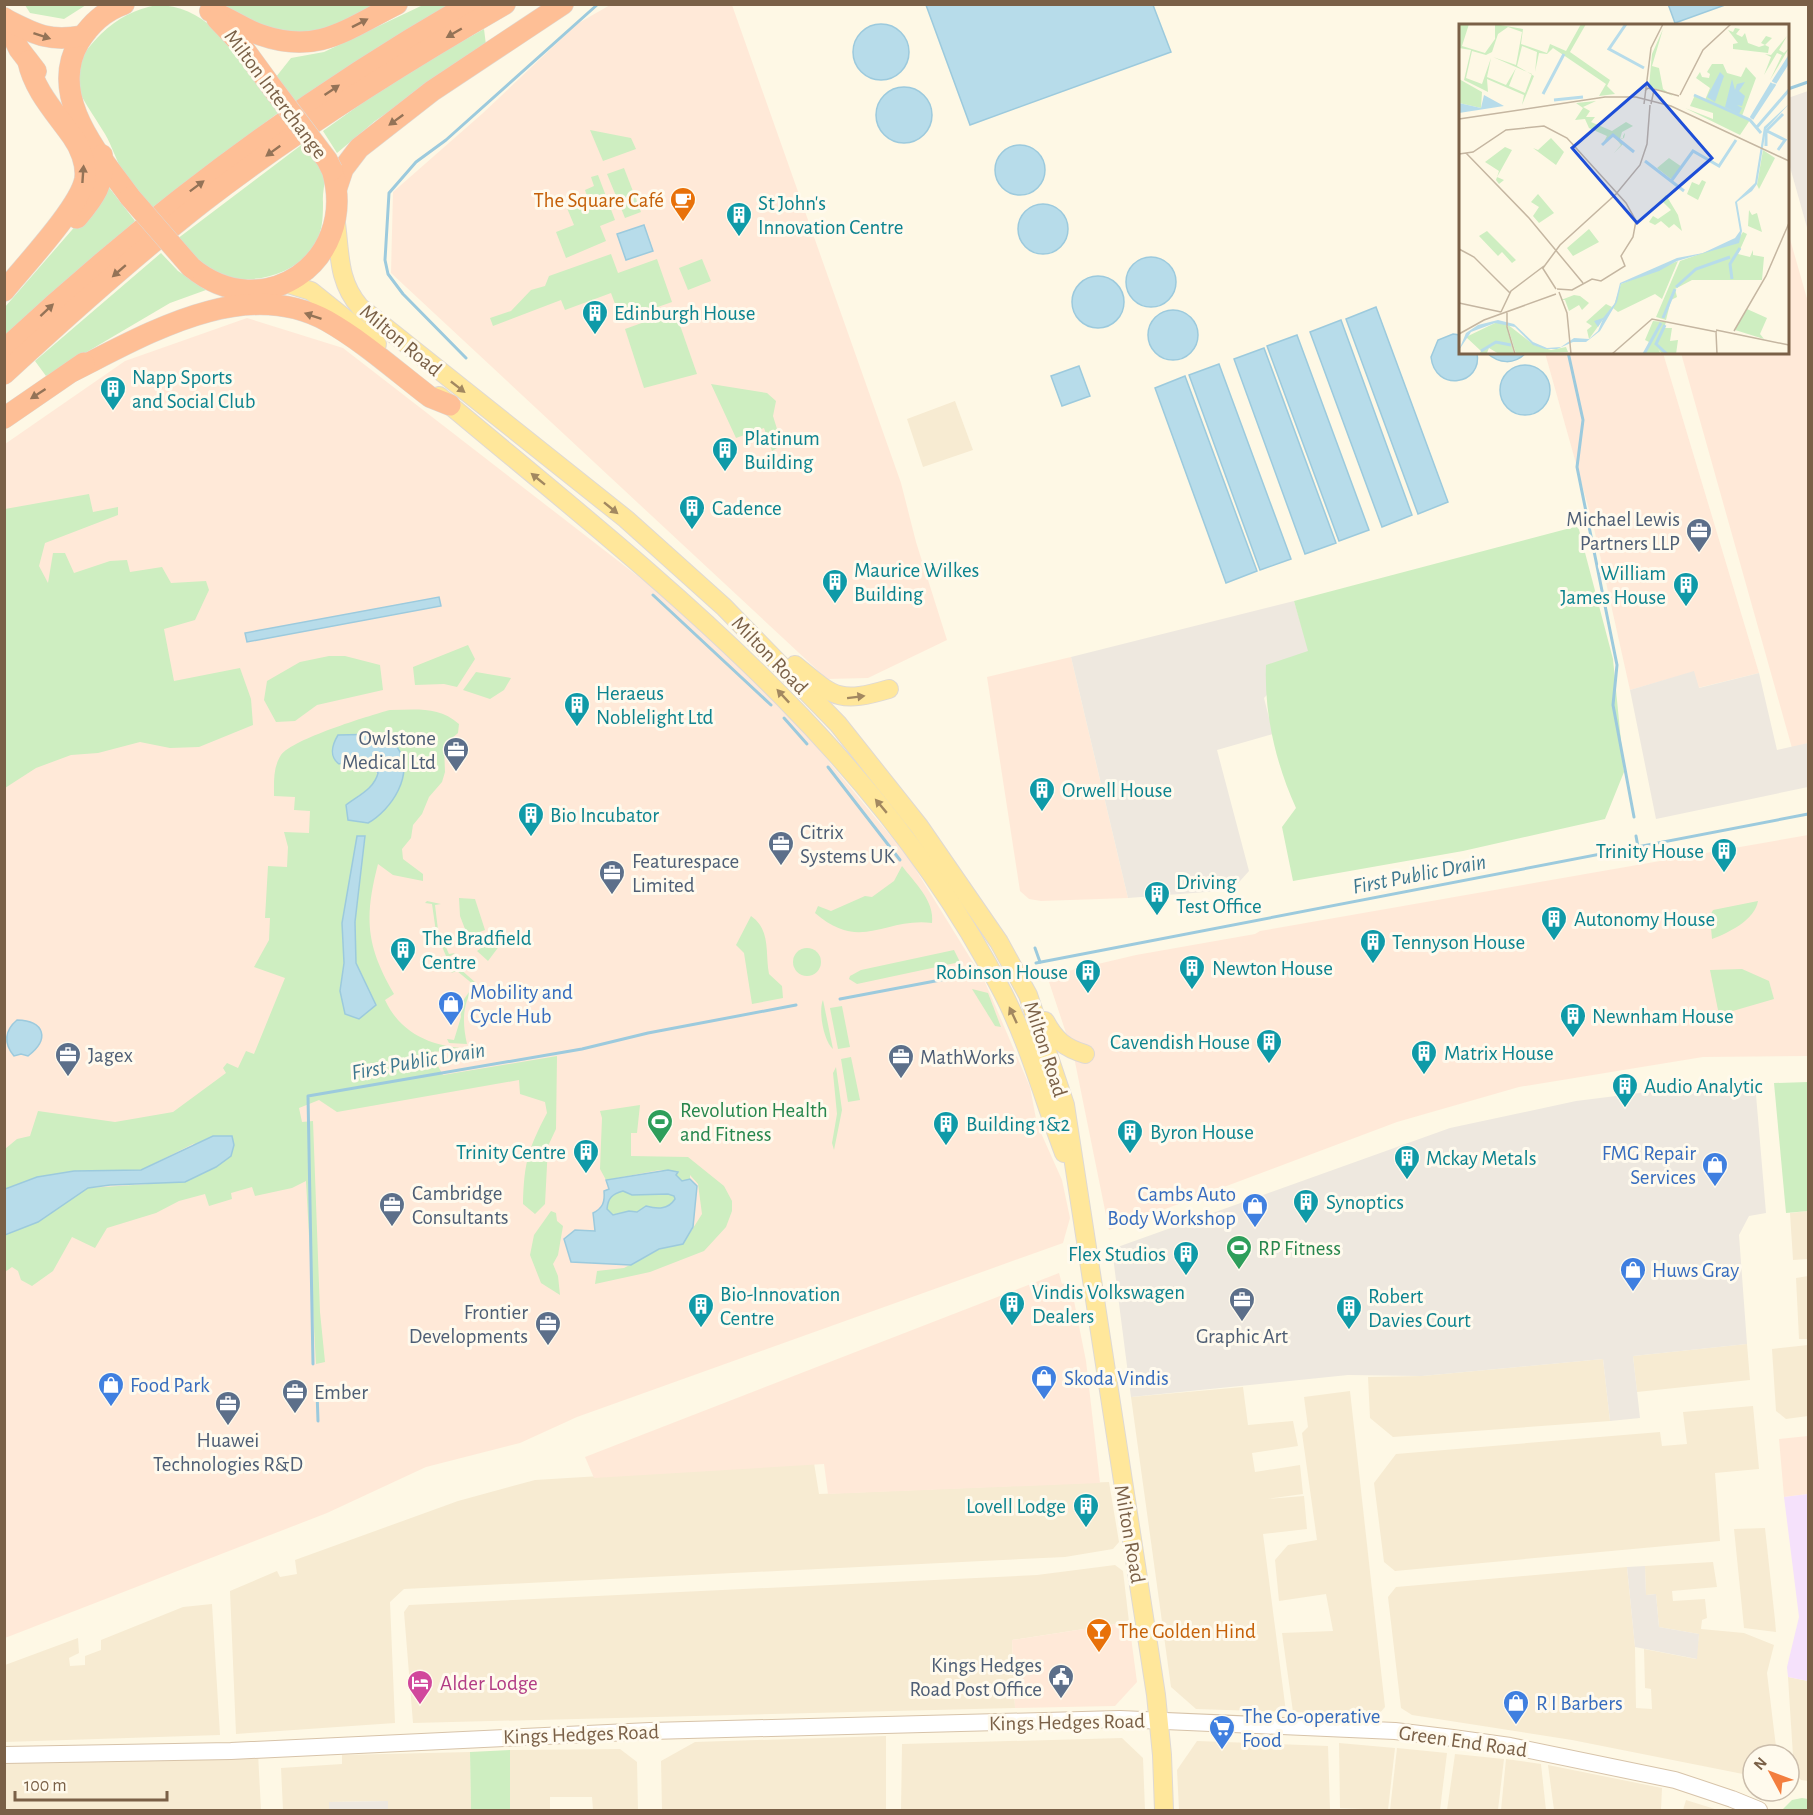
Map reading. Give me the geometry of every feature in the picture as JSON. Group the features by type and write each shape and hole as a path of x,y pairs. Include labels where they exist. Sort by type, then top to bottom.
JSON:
{"highway":[{"path":"205,8 259,35 284,43 307,44 350,28 397,4"},
{"path":"4,350 122,245 193,189 335,88 470,4"},
{"path":"4,374 136,256 205,201 354,95 428,48 505,4"},
{"path":"4,418 117,341 172,313 212,302 244,297 285,283 304,273 317,261 336,223 334,178 359,148 440,86 563,4"},
{"path":"84,129 70,95 68,75 75,49 82,36 117,6"},
{"name":"Milton Interchange","path":"205,8 239,42 327,160 334,178"},
{"path":"5,19 48,38 82,36"},
{"path":"5,19 28,61 84,129 130,197 191,267 220,285 263,290"},
{"path":"4,291 70,207 85,178 84,160 76,142 32,80 28,61"},
{"path":"4,303 91,201 104,172 102,155"},
{"path":"73,371 165,325 207,312 233,307 282,308 326,321 430,397 450,405"}],"main road":[{"name":"Milton Road","path":"336,223 343,282 349,295 360,307 626,519 724,607 838,724 919,826 978,908 1028,995 1053,1062 1065,1105 1077,1188 1095,1285 1120,1472 1127,1502 1159,1721 1164,1810"},
{"name":"Milton Road","path":"285,283 311,291 648,569 765,677 823,738 908,837 1003,993 1018,1025 1077,1188"},
{"path":"724,607 828,692 846,698 889,689"},
{"path":"919,826 963,902 968,922 965,928"},
{"path":"1028,995 1036,1003 1056,1039 1065,1047 1085,1054"},
{"path":"1053,1062 1047,1068 1047,1076 1058,1118 1058,1136"}],"street":[{"name":"Kings Hedges Road","path":"4,1755 231,1751 650,1731 1120,1719 1159,1721"},
{"name":"Green End Road","path":"1159,1721 1395,1731 1510,1746 1675,1780 1759,1810"}],"shaded area":[{"path":"610,5 732,5 901,483 916,542 947,640 868,678 827,679 391,273 393,192 483,113 577,24"},
{"path":"1808,91 1808,231 1789,164 1789,98"},
{"path":"1789,236 1808,302 1808,743 1792,748 1681,354 1789,354"},
{"path":"247,318 343,348 679,608 797,723 908,857 985,982 1030,1087 1037,1124 1062,1180 1070,1218 1063,1243 577,1417 520,1443 426,1467 327,1513 5,1638 5,444 125,361"},
{"path":"1545,354 1663,354 1759,673 1698,688 1693,672 1630,690 1593,524"},
{"path":"955,401 973,450 923,467 907,419"},
{"path":"1294,601 1309,651 1264,698 1273,734 1217,750 1249,871 1232,890 1128,898 1071,657"},
{"path":"1071,657 1128,898 1041,901 1029,899 1020,891 987,677"},
{"path":"1694,671 1699,688 1759,673 1777,750 1808,743 1808,787 1656,819 1630,690"},
{"path":"1808,835 1808,1056 1703,1057 1519,1087 1397,1122 1109,1230 1074,1057 1047,976 1136,955 1255,934 1260,931"},
{"path":"1755,1083 1766,1213 1749,1216 1739,1235 1747,1344 1633,1356 1640,1418 1610,1421 1603,1359 1422,1376 1348,1375 1131,1397 1112,1249 1450,1128 1576,1101 1672,1089"},
{"path":"1808,1211 1808,1259 1793,1260 1790,1213"},
{"path":"1059,1273 1062,1284 1070,1281 1086,1361 1100,1483 828,1494 824,1464 594,1478 585,1457"},
{"path":"1808,1276 1808,1339 1799,1339 1796,1278"},
{"path":"1747,1344 1750,1380 1637,1392 1633,1356"},
{"path":"1808,1345 1808,1416 1786,1419 1776,1411 1772,1349"},
{"path":"1603,1359 1610,1421 1393,1437 1370,1418 1368,1377 1422,1376"},
{"path":"1243,1387 1248,1425 1293,1421 1298,1446 1252,1453 1255,1472 1300,1465 1303,1494 1267,1499 1304,1496 1307,1529 1263,1534 1286,1712 1196,1709 1171,1687 1131,1397"},
{"path":"1350,1391 1385,1707 1378,1715 1293,1712 1282,1633 1333,1631 1326,1594 1279,1601 1275,1560 1288,1545 1317,1540 1302,1433 1308,1427 1304,1397"},
{"path":"1753,1406 1759,1469 1715,1473 1720,1541 1395,1571 1384,1562 1374,1483 1396,1454 1660,1432 1662,1446 1687,1444 1683,1412"},
{"path":"1808,1436 1808,1494 1784,1497 1779,1439"},
{"path":"814,1463 819,1494 1109,1482 1119,1542 1113,1549 1065,1557 404,1589 390,1602 395,1723 236,1734 230,1591 277,1571 280,1577 297,1574 295,1560 458,1501 535,1480"},
{"path":"1808,1494 1808,1681 1788,1677 1787,1667 1799,1617 1784,1497"},
{"path":"1765,1528 1776,1632 1744,1628 1734,1529"},
{"path":"1713,1562 1717,1587 1672,1591 1673,1601 1705,1599 1707,1618 1702,1620 1701,1629 1744,1633 1774,1645 1767,1673 1776,1743 1741,1743 1741,1774 1572,1740 1412,1715 1401,1708 1388,1597 1396,1587 1627,1567 1635,1647 1636,1708 1652,1709 1651,1689 1645,1688 1644,1649 1696,1659 1699,1634 1659,1627 1656,1594 1646,1595 1645,1566"},
{"path":"1115,1565 1123,1571 1129,1622 1012,1640 1015,1708 413,1723 404,1612 409,1605 1037,1575"},
{"path":"1645,1566 1646,1595 1656,1594 1659,1627 1699,1634 1697,1659 1635,1647 1627,1567"},
{"path":"212,1604 220,1735 5,1742 5,1665 78,1638 79,1653 69,1658 70,1666 85,1665 85,1656 101,1650 101,1640 183,1607"},
{"path":"1129,1622 1137,1682 1115,1706 1015,1708 1012,1640"},
{"path":"1788,1677 1808,1681 1808,1781 1801,1780 1801,1743 1792,1743"},
{"path":"886,1736 886,1810 662,1810 661,1761 695,1742"},
{"path":"1122,1738 1143,1758 1145,1810 901,1810 902,1744"},
{"path":"1197,1741 1328,1746 1330,1810 1179,1810 1177,1770"},
{"path":"1339,1743 1395,1748 1388,1810 1340,1808"},
{"path":"1397,1748 1447,1753 1440,1810 1390,1810"},
{"path":"620,1749 637,1762 638,1810 593,1810 592,1797 550,1797 550,1810 510,1810 510,1750"},
{"path":"470,1752 471,1810 388,1810 388,1801 329,1802 329,1810 283,1810 281,1768 342,1764 342,1755"},
{"path":"258,1753 261,1810 5,1810 4,1759"},
{"path":"1455,1754 1504,1759 1498,1810 1447,1810"},
{"path":"1506,1759 1541,1764 1546,1810 1501,1810"},
{"path":"1548,1765 1662,1788 1661,1810 1554,1810"},
{"path":"1686,1800 1718,1810 1683,1810"},
{"path":"388,1801 388,1810 329,1810 329,1802"}],"green space":[{"path":"25,5 86,5 64,19 30,13"},
{"path":"157,5 178,8 197,16 213,28 242,60 278,113 149,210 126,177 81,95 77,73 80,62 88,49 107,28 134,12"},
{"path":"225,5 380,5 320,31 285,36 236,14"},
{"path":"423,5 457,5 300,106 276,77 291,58 324,52"},
{"path":"484,29 486,45 375,121 337,153 323,131 400,76"},
{"path":"590,130 631,138 636,149 603,161"},
{"path":"304,143 322,170 325,180 320,234 302,260 278,274 237,279 210,270 177,239"},
{"path":"624,168 641,212 625,218 607,174"},
{"path":"598,175 615,220 600,226 606,241 566,258 556,232 574,225 567,208 588,199 585,190 594,186 591,177"},
{"path":"107,185 135,221 5,339 5,307 98,200"},
{"path":"161,253 178,271 206,290 170,303 46,376 35,361"},
{"path":"611,254 618,273 657,259 672,302 621,320 611,293 565,310 561,300 493,326 490,318 511,311 531,290 545,286 549,276"},
{"path":"702,259 711,281 688,290 679,268"},
{"path":"675,311 697,374 644,388 625,329"},
{"path":"711,384 767,393 776,401 773,416 782,445 772,451 764,428 736,438"},
{"path":"89,494 93,512 118,507 118,515 45,543 39,566 48,583 53,553 65,553 74,573 110,561 127,560 130,572 162,567 171,583 206,581 209,590 195,620 164,629 174,681 240,668 251,699 253,725 199,747 170,748 140,742 98,753 71,755 36,768 5,788 5,509"},
{"path":"1578,526 1613,659 1624,772 1605,819 1463,851 1293,881 1282,827 1296,808 1277,756 1269,720 1266,665 1308,651 1294,601"},
{"path":"468,645 475,659 457,687 444,684 415,685 413,667"},
{"path":"329,656 345,656 380,665 383,690 317,705 295,721 276,722 264,700 267,681 300,662"},
{"path":"476,672 511,678 504,690 490,699 463,690"},
{"path":"390,710 426,710 443,714 459,724 458,733 444,745 445,772 442,782 429,797 422,814 413,825 411,838 402,849 403,859 423,874 423,881 393,875 378,864 371,900 370,931 378,961 394,994 385,1000 400,1023 410,1031 445,1046 472,1049 430,1052 443,1075 557,1056 556,1129 548,1146 545,1204 535,1214 523,1204 528,1157 547,1113 545,1102 520,1094 519,1080 337,1112 319,1100 299,1108 302,1122 313,1121 320,1312 325,1362 316,1364 306,1181 292,1188 255,1196 252,1187 231,1193 232,1199 209,1206 205,1194 179,1201 156,1213 107,1228 95,1248 72,1237 53,1271 32,1286 21,1280 18,1271 12,1267 5,1272 5,1235 38,1222 88,1188 149,1184 195,1143 141,1170 74,1171 37,1177 5,1189 5,1149 17,1139 30,1136 38,1111 115,1122 173,1112 226,1073 223,1068 227,1063 238,1068 246,1051 254,1054 285,978 254,967 269,940 270,918 265,918 268,866 287,867 288,847 284,832 309,833 310,811 294,810 295,797 274,796 274,775 277,764 281,755 300,742","holes":["398,747 368,823 358,796 375,781 377,772 375,767 363,757 340,764 335,761","365,836 355,922 356,963 340,991 344,963 342,923"]},
{"path":"902,866 927,900 932,923 915,922 873,931 846,931 831,925 815,913 818,906 831,911 865,896 872,897 894,881"},
{"path":"459,898 475,899 485,930 477,933 470,942 460,916"},
{"path":"427,901 441,904 435,905 438,930 449,954 455,953 442,962 441,960 446,956 436,932 432,904 425,903"},
{"path":"1758,901 1756,908 1746,920 1712,939 1710,916 1713,910"},
{"path":"751,916 762,928 766,942 769,974 782,986 783,998 752,1004 744,953 736,945"},
{"path":"493,939 500,945 488,961 477,951"},
{"path":"807,948 817,952 821,962 817,972 807,976 797,972 793,962 797,952"},
{"path":"954,950 960,962 857,984 849,979 861,970"},
{"path":"463,962 459,968 476,983 471,990 464,1012 467,1044 449,1043 447,1039 454,1040 461,1017 460,1005 474,985 457,971 451,973"},
{"path":"1742,969 1769,981 1774,999 1719,1015 1710,970"},
{"path":"972,989 988,993 1001,1027 995,1026"},
{"path":"823,1000 833,1049 827,1040 823,1026 821,1011"},
{"path":"842,1006 850,1047 838,1049 830,1008"},
{"path":"851,1057 860,1100 848,1102 841,1059"},
{"path":"836,1067 842,1110 834,1150 832,1143 837,1114 833,1073"},
{"path":"1808,1082 1808,1211 1786,1213 1774,1083"},
{"path":"640,1105 637,1133 631,1133 631,1156 688,1157 724,1186 732,1201 732,1211 726,1227 704,1251 650,1272 595,1284 597,1271 624,1268 660,1249 683,1244 702,1214 698,1184 690,1175 690,1179 682,1181 676,1175 677,1172 660,1170 606,1180 600,1169 602,1118 600,1111"},
{"path":"623,1191 636,1195 668,1194 674,1195 675,1199 666,1207 646,1206 637,1212 629,1211 613,1215 607,1209 608,1202 613,1195"},
{"path":"551,1211 556,1213 557,1221 563,1226 558,1255 553,1264 558,1276 560,1295 541,1283 530,1255 534,1235"},
{"path":"510,1750 510,1810 471,1810 470,1752"},
{"path":"1801,1798 1808,1799 1808,1810 1782,1810 1789,1803 1801,1803"}],"water":[{"path":"1668,4 1725,4 1725,5 1675,23"},
{"path":"926,5 1153,5 1171,52 970,125"},
{"path":"881,24 892,26 901,32 907,41 909,52 907,63 901,72 892,78 881,80 870,78 861,72 855,63 853,52 855,41 861,32 870,26"},
{"path":"904,87 915,89 924,95 930,104 932,115 930,126 924,135 915,141 904,143 893,141 884,135 878,126 876,115 878,104 884,95 893,89"},
{"path":"1020,145 1029,147 1040,156 1045,170 1043,179 1034,190 1020,195 1011,193 1000,184 995,170 997,161 1006,150"},
{"path":"1043,204 1057,208 1064,215 1068,229 1064,243 1057,250 1043,254 1029,250 1022,243 1018,229 1022,215 1029,208"},
{"path":"644,225 653,251 626,260 617,234"},
{"path":"1146,257 1156,257 1169,264 1176,277 1176,287 1169,300 1156,307 1146,307 1137,303 1130,296 1126,287 1126,277 1130,268 1137,261"},
{"path":"1098,276 1108,278 1116,284 1122,292 1124,302 1122,312 1116,320 1108,326 1098,328 1088,326 1080,320 1074,312 1072,302 1074,292 1080,284 1088,278"},
{"path":"1376,307 1448,502 1418,514 1346,319"},
{"path":"1168,310 1178,310 1191,317 1198,330 1198,340 1191,353 1178,360 1168,360 1159,356 1152,349 1148,340 1148,330 1152,321 1159,314"},
{"path":"1341,320 1412,515 1382,527 1310,332"},
{"path":"1453,334 1459,335 1459,354 1477,354 1477,364 1473,372 1466,378 1458,380 1449,380 1441,376 1434,368 1431,357 1438,340"},
{"path":"1297,335 1369,530 1339,541 1267,346"},
{"path":"1264,348 1336,543 1305,554 1234,359"},
{"path":"1488,354 1525,354 1517,360 1506,362"},
{"path":"1219,364 1291,559 1260,570 1189,375"},
{"path":"1525,365 1534,367 1545,376 1550,390 1548,399 1539,410 1525,415 1516,413 1505,404 1500,390 1502,381 1511,370"},
{"path":"1079,366 1090,396 1062,406 1051,376"},
{"path":"1185,376 1257,571 1226,583 1155,388"},
{"path":"439,597 441,606 247,642 245,633"},
{"path":"383,734 396,745 402,757 404,768 398,790 385,809 368,823 348,820 346,805 370,788 378,773 367,758 339,764 332,751 334,743 338,735"},
{"path":"357,836 365,836 355,922 356,963 376,1005 359,1019 345,1014 340,991 344,963 342,923"},
{"path":"17,1020 34,1024 41,1032 40,1043 28,1056 21,1054 14,1056 8,1046 8,1032"},
{"path":"213,1136 232,1136 234,1145 231,1156 216,1167 185,1182 88,1188 38,1222 5,1235 5,1189 37,1177 74,1171 141,1170"},
{"path":"668,1170 678,1172 676,1175 682,1181 690,1179 697,1186 693,1227 683,1244 659,1249 631,1265 571,1262 564,1239 575,1230 595,1231 593,1213 601,1207 604,1201 604,1191 609,1189 606,1180","holes":["623,1191 632,1195 668,1194 674,1196 675,1199 666,1207 646,1206 637,1212 629,1211 613,1215 607,1209 608,1202 616,1194"]}],"waterway":[{"path":"466,358 403,294 388,274 385,260 389,193 416,162 446,140 598,4"},
{"name":"First Public Drain","path":"1789,89 1808,82"},
{"name":"First Public Drain","path":"1568,354 1583,420 1577,467 1617,665 1613,705 1634,817"},
{"path":"653,595 771,705"},
{"path":"784,718 807,744"},
{"path":"828,767 900,860"},
{"name":"First Public Drain","path":"1036,963 1808,814"},
{"path":"1636,836 1638,847"},
{"path":"1035,948 1040,962"},
{"path":"840,999 967,975"},
{"name":"First Public Drain","path":"313,1364 308,1096 582,1049 648,1033 796,1005"},
{"path":"317,1391 318,1421"}],"place":[{"name":"The Square Café","path":"683,223"},
{"name":"St John's Innovation Centre","path":"739,238"},
{"name":"Edinburgh House","path":"595,336"},
{"name":"Napp Sports and Social Club","path":"113,412"},
{"name":"Platinum Building","path":"725,473"},
{"name":"Cadence","path":"692,531"},
{"name":"Michael Lewis Partners LLP","path":"1699,554"},
{"name":"Maurice Wilkes Building","path":"835,605"},
{"name":"William James House","path":"1686,608"},
{"name":"Heraeus Noblelight Ltd","path":"577,728"},
{"name":"Owlstone Medical Ltd","path":"456,773"},
{"name":"Orwell House","path":"1042,813"},
{"name":"Bio Incubator","path":"531,838"},
{"name":"Citrix Systems UK","path":"781,867"},
{"name":"Trinity House","path":"1724,874"},
{"name":"Featurespace Limited","path":"612,896"},
{"name":"Driving Test Office","path":"1157,917"},
{"name":"Autonomy House","path":"1554,942"},
{"name":"Tennyson House","path":"1373,965"},
{"name":"The Bradfield Centre","path":"403,973"},
{"name":"Newton House","path":"1192,991"},
{"name":"Robinson House","path":"1088,995"},
{"name":"Mobility and Cycle Hub","path":"451,1027"},
{"name":"Newnham House","path":"1573,1039"},
{"name":"Cavendish House","path":"1269,1065"},
{"name":"Matrix House","path":"1424,1076"},
{"name":"Jagex","path":"68,1078"},
{"name":"MathWorks","path":"901,1080"},
{"name":"Audio Analytic","path":"1625,1109"},
{"name":"Revolution Health and Fitness","path":"660,1145"},
{"name":"Building 1&2","path":"946,1147"},
{"name":"Byron House","path":"1130,1155"},
{"name":"Trinity Centre","path":"586,1175"},
{"name":"Mckay Metals","path":"1407,1181"},
{"name":"FMG Repair Services","path":"1715,1188"},
{"name":"Synoptics","path":"1306,1225"},
{"name":"Cambridge Consultants","path":"392,1228"},
{"name":"Cambs Auto Body Workshop","path":"1255,1229"},
{"name":"RP Fitness","path":"1239,1271"},
{"name":"Flex Studios","path":"1186,1277"},
{"name":"Huws Gray","path":"1633,1293"},
{"name":"Graphic Art","path":"1242,1323"},
{"name":"Vindis Volkswagen Dealers","path":"1012,1327"},
{"name":"Bio-Innovation Centre","path":"701,1329"},
{"name":"Robert Davies Court","path":"1349,1331"},
{"name":"Frontier Developments","path":"548,1347"},
{"name":"Skoda Vindis","path":"1044,1401"},
{"name":"Food Park","path":"111,1408"},
{"name":"Ember","path":"295,1415"},
{"name":"Huawei Technologies R&D","path":"228,1427"},
{"name":"Lovell Lodge","path":"1086,1529"},
{"name":"The Golden Hind","path":"1099,1654"},
{"name":"Kings Hedges Road Post Office","path":"1061,1700"},
{"name":"Alder Lodge","path":"420,1706"},
{"name":"R I Barbers","path":"1516,1726"},
{"name":"The Co-operative Food","path":"1222,1751"}]}
